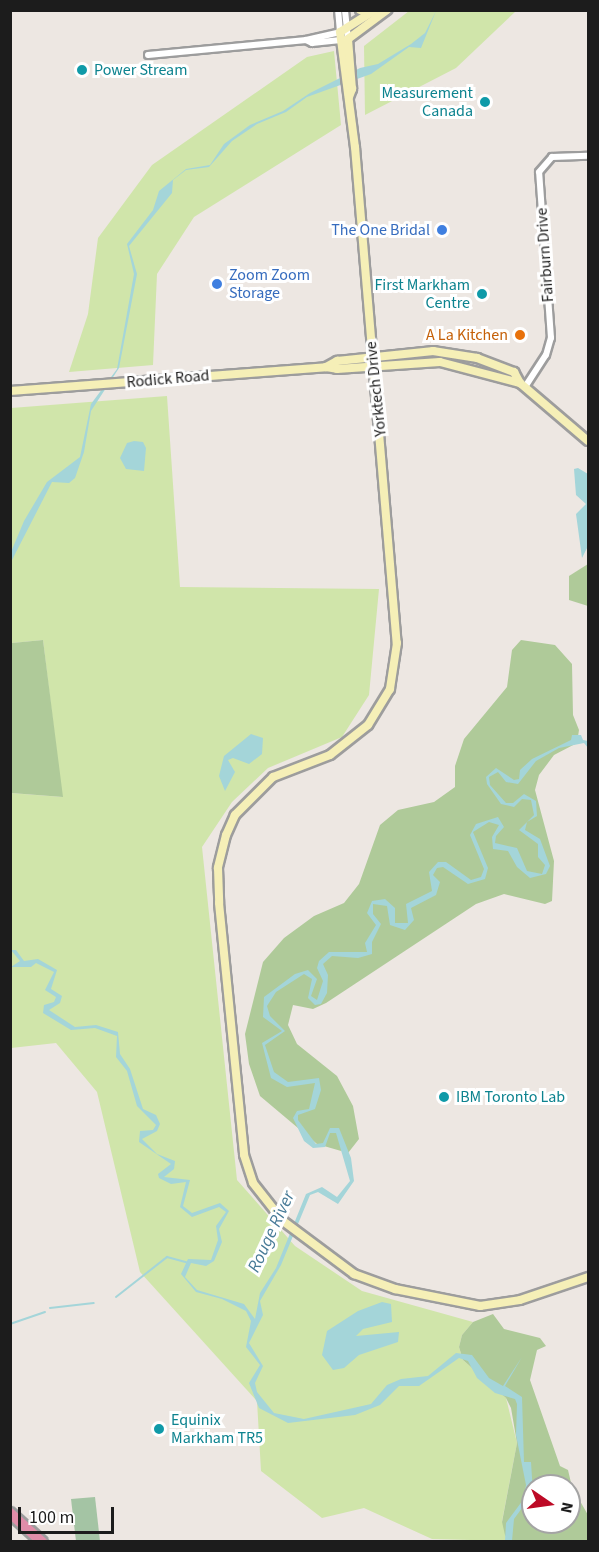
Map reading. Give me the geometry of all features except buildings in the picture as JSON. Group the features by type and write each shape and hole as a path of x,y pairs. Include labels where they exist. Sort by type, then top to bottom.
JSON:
{"highway":[{"path":"10,1513 42,1542"}],"street":[{"path":"338,10 344,36"},
{"path":"344,36 345,10"},
{"path":"360,10 373,11"},
{"path":"148,56 344,36 387,10"},
{"path":"344,36 373,11"},
{"name":"Yorktech Drive","path":"344,36 352,88 350,98 397,644 387,692 368,725 330,755 289,769 252,794 235,815 218,868 244,1155 253,1183 283,1221 354,1274 408,1293 480,1306 561,1288 588,1277"},
{"name":"Fairburn Drive","path":"522,385 546,355 551,338 539,172 552,158 588,156"},
{"name":"Rodick Road","path":"326,367 337,361 373,356 433,351 460,353 514,372 522,385 588,441"},
{"name":"Rodick Road","path":"10,391 326,367 460,364 522,385"}],"green space":[{"path":"409,11 516,11 456,68 365,115 364,46"},
{"path":"334,51 341,125 194,217 157,274 153,365 69,372 88,314 98,238 152,165 307,57"},
{"path":"167,396 180,587 379,589 369,695 342,737 268,768 232,802 202,847 237,1180 295,1246 362,1291 473,1322 462,1335 459,1347 463,1360 506,1398 517,1443 502,1521 509,1541 432,1539 364,1508 322,1518 261,1471 257,1401 140,1272 97,1092 56,1043 11,1048 10,793 62,797 43,640 12,643 11,636 11,408"},
{"path":"588,564 588,606 569,600 569,576"},
{"path":"10,636 12,643 43,640 63,797 11,793"},
{"path":"521,640 555,645 572,664 573,715 579,730 577,743 554,755 539,775 535,790 554,861 552,901 545,904 504,894 476,904 326,1003 313,1009 293,1005 288,1025 297,1044 337,1076 353,1106 359,1139 348,1153 317,1144 260,1096 249,1064 245,1034 263,962 284,938 314,916 344,903 359,884 380,825 398,810 434,802 455,787 455,766 464,739 507,687 512,650"},
{"path":"493,1314 504,1329 540,1338 546,1346 537,1350 530,1380 560,1466 568,1470 569,1474 521,1474 521,1534 581,1534 581,1503 588,1515 588,1541 509,1541 505,1535 502,1522 517,1443 511,1408 506,1398 463,1360 459,1347 462,1335 473,1322"},
{"path":"95,1497 100,1541 76,1541 71,1499"}],"water":[{"path":"436,11 421,48 409,47 371,74 307,97 286,112 257,124 232,141 209,167 186,170 173,180 172,193 129,246 137,274 119,368 91,411 84,452 75,478 69,483 52,482 11,562 11,552 24,521 47,482 80,457 91,404 117,369 134,274 127,244 153,210 159,191 186,169 210,165 224,144 250,125 283,111 310,93 360,68 378,64 411,44 425,33"},
{"path":"143,442 146,448 144,471 126,469 120,458 127,443"},
{"path":"578,468 588,474 588,546 582,558 576,514 586,504 576,495 574,469"},
{"path":"251,734 263,738 262,754 249,764 233,758 228,760 235,772 225,791 219,776 224,756"},
{"path":"572,735 581,735 583,740 588,741 588,748 584,743 559,748 536,761 518,784 506,782 498,772 489,777 490,785 506,803 513,803 524,794 536,801 537,816 527,822 534,815 531,800 522,799 514,807 501,804 487,784 486,777 496,768 514,780 519,779 520,770 532,759 571,740"},
{"path":"498,817 504,827 496,836 495,843 517,848 527,871 542,874 545,865 538,857 538,844 519,830 527,822 525,830 540,839 550,866 546,874 530,878 517,867 508,851 493,849 492,837 499,825 489,822 473,832 488,868 485,879 468,884 443,867 437,868 433,875 440,882 436,895 411,908 414,920 405,930 390,925 387,906 373,904 373,914 381,924 372,942 372,954 358,958 332,956 323,964 328,975 327,993 321,1004 315,1005 308,998 312,979 304,974 276,992 267,1006 270,1016 285,1031 265,1045 274,1072 288,1082 319,1078 321,1090 315,1109 298,1115 298,1120 316,1144 323,1143 330,1128 339,1128 351,1158 354,1181 338,1204 318,1192 310,1195 281,1265 260,1301 263,1315 249,1343 263,1366 255,1383 257,1392 274,1413 304,1419 371,1404 387,1385 401,1379 428,1376 456,1353 472,1355 489,1378 503,1386 522,1357 505,1386 522,1397 524,1462 531,1462 532,1474 524,1474 516,1435 517,1404 515,1399 495,1393 477,1378 468,1361 459,1358 419,1386 399,1386 380,1405 355,1415 288,1423 259,1408 249,1383 260,1365 246,1347 251,1321 246,1311 222,1299 196,1292 181,1274 188,1259 211,1260 218,1240 216,1226 226,1212 219,1207 192,1217 180,1207 186,1182 171,1184 159,1178 158,1174 171,1164 139,1142 140,1131 153,1130 156,1125 137,1106 127,1071 116,1057 117,1036 95,1028 71,1030 43,1013 44,1005 54,1002 56,997 45,990 54,972 36,963 31,967 11,967 20,961 11,950 16,950 24,961 38,959 57,970 51,989 62,996 60,1003 49,1010 75,1027 96,1025 118,1032 120,1054 130,1069 143,1109 156,1115 160,1124 157,1131 142,1139 157,1154 175,1161 174,1169 164,1177 190,1180 183,1206 192,1213 220,1203 229,1211 219,1229 222,1242 214,1261 206,1266 191,1263 185,1277 197,1290 244,1304 255,1319 260,1293 276,1268 306,1194 322,1187 337,1197 350,1181 336,1133 330,1133 325,1147 313,1148 304,1141 293,1118 297,1111 309,1109 315,1083 287,1087 271,1078 262,1043 282,1031 263,1017 264,997 295,974 308,970 317,979 311,996 317,1000 323,981 317,968 319,961 329,952 367,952 365,943 376,925 367,913 372,901 385,899 395,908 395,923 408,923 406,904 432,891 429,872 438,862 446,862 471,880 481,877 484,869 470,835 476,824"},
{"path":"382,1302 391,1304 392,1322 363,1329 356,1336 399,1332 398,1342 359,1355 344,1368 333,1370 322,1355 327,1331 358,1311"},
{"path":"521,1503 521,1509 514,1519 512,1541 505,1541 506,1523"}],"waterway":[{"path":"116,1297 167,1257 186,1262"},
{"path":"50,1308 94,1303"},
{"path":"10,1324 45,1312"}],"place":[{"name":"Power Stream","path":"82,70"},
{"name":"Measurement Canada","path":"485,102"},
{"name":"The One Bridal","path":"442,230"},
{"name":"Zoom Zoom Storage","path":"217,284"},
{"name":"First Markham Centre","path":"482,294"},
{"name":"A La Kitchen","path":"520,335"},
{"name":"IBM Toronto Lab","path":"444,1097"},
{"name":"Equinix Markham TR5","path":"159,1429"}],"water label":[{"name":"Rouge River","path":"272,1232"}]}
